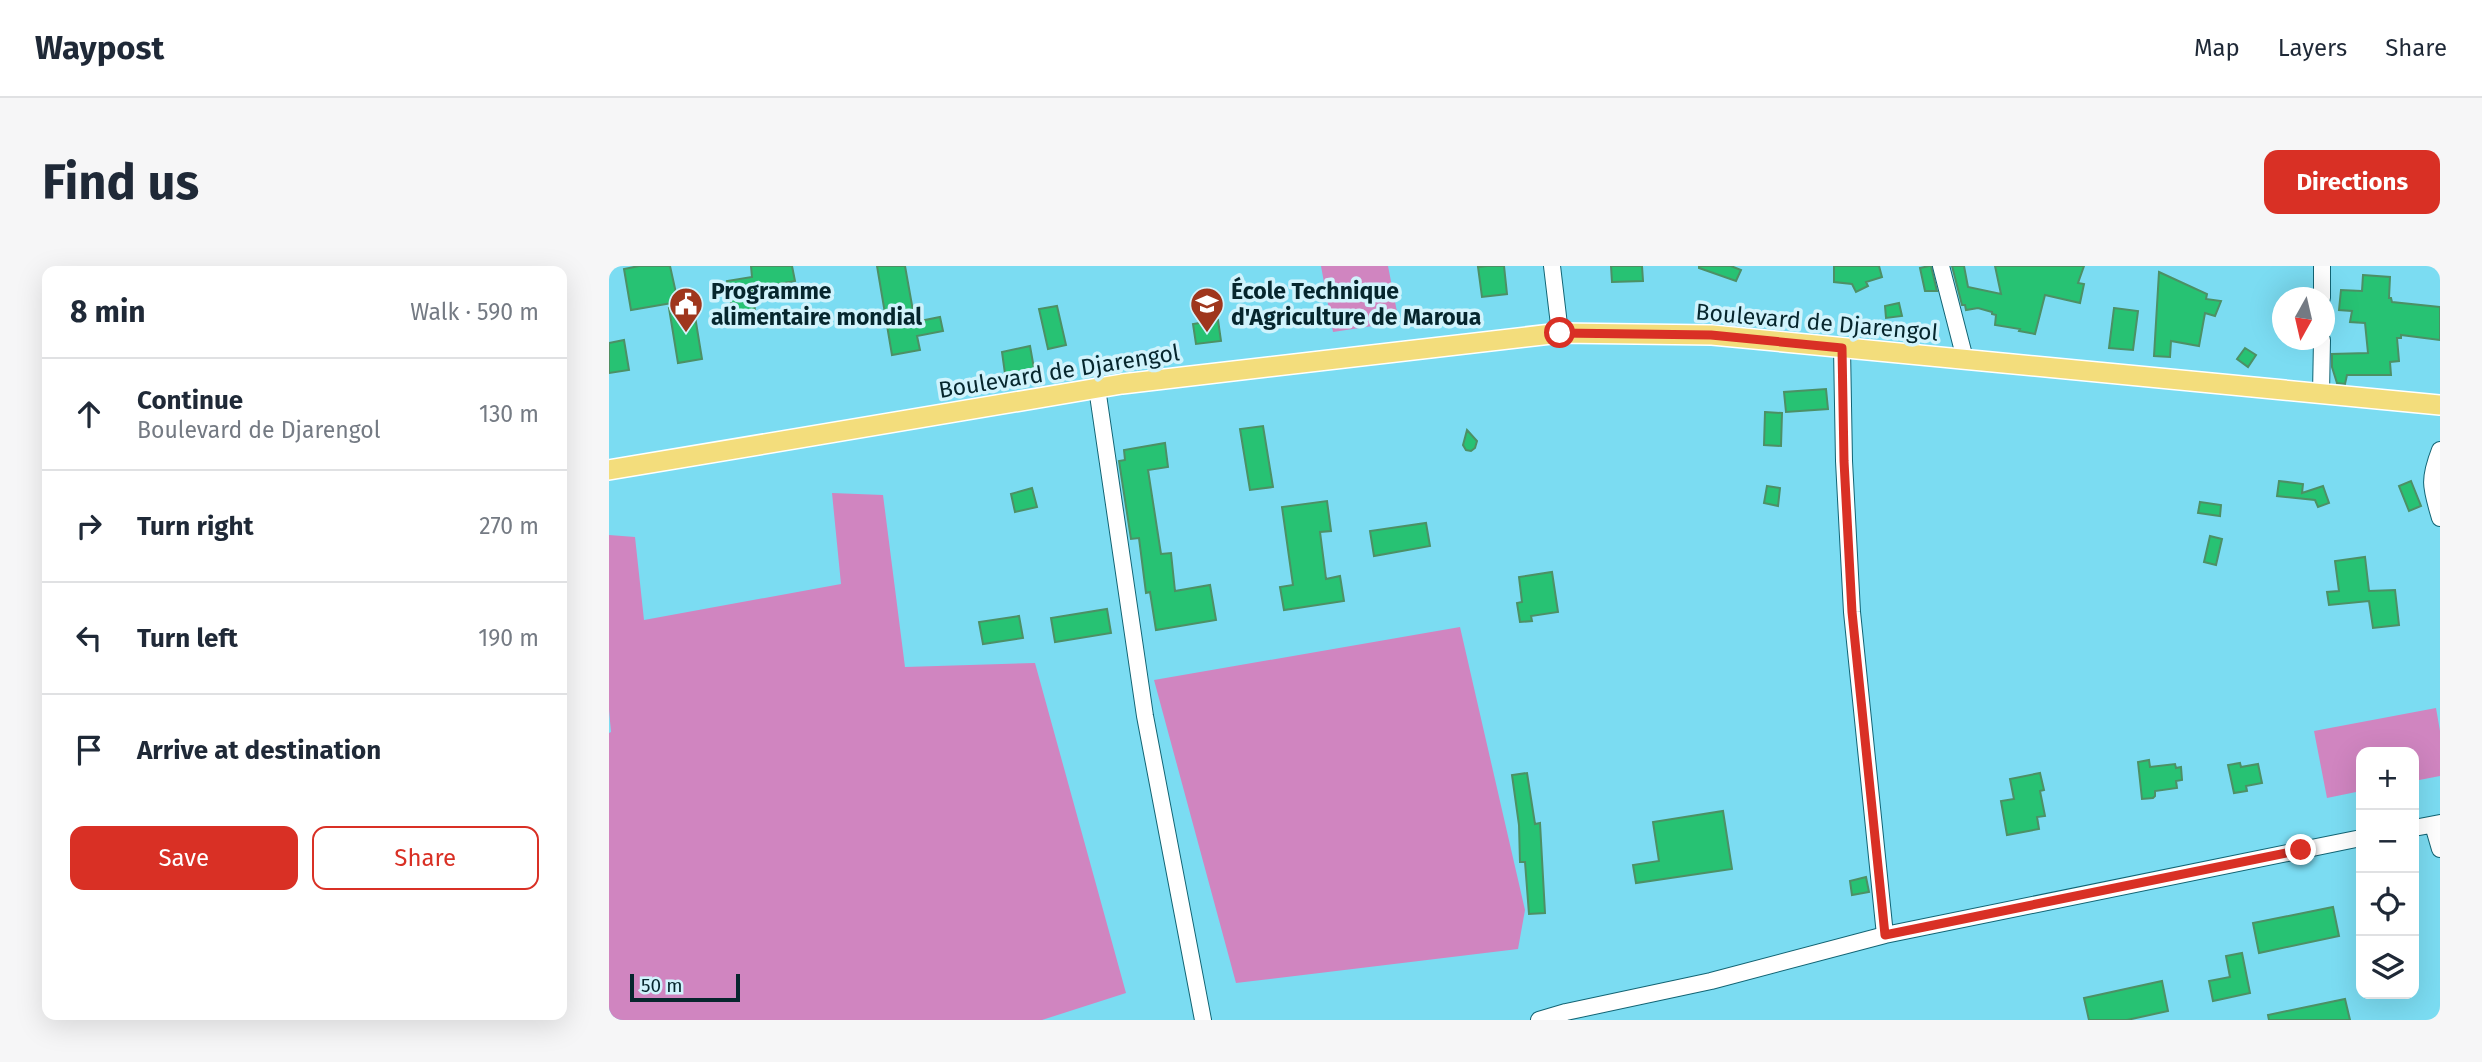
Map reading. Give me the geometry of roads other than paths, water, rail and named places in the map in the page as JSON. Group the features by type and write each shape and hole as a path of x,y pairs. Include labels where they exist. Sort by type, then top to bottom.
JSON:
{"main road":[{"name":"Boulevard de Djarengol","path":"609,470 1097,388 1560,333 1711,335 2440,405"}],"street":[{"path":"1552,266 1560,333"},
{"path":"1941,266 1965,359"},
{"path":"2322,266 2322,287"},
{"path":"1842,348 1844,461 1852,612 1885,935"},
{"path":"2321,393 2322,350"},
{"path":"1097,388 1145,716 1203,1020"},
{"path":"2440,450 2430,484 2440,518"},
{"path":"2419,827 2437,824 2440,849"},
{"path":"1539,1020 1711,981 1885,935 2356,839"}],"place":[{"name":"Programme alimentaire mondial","path":"686,334"},
{"name":"École Technique d'Agriculture de Maroua","path":"1207,334"}]}
